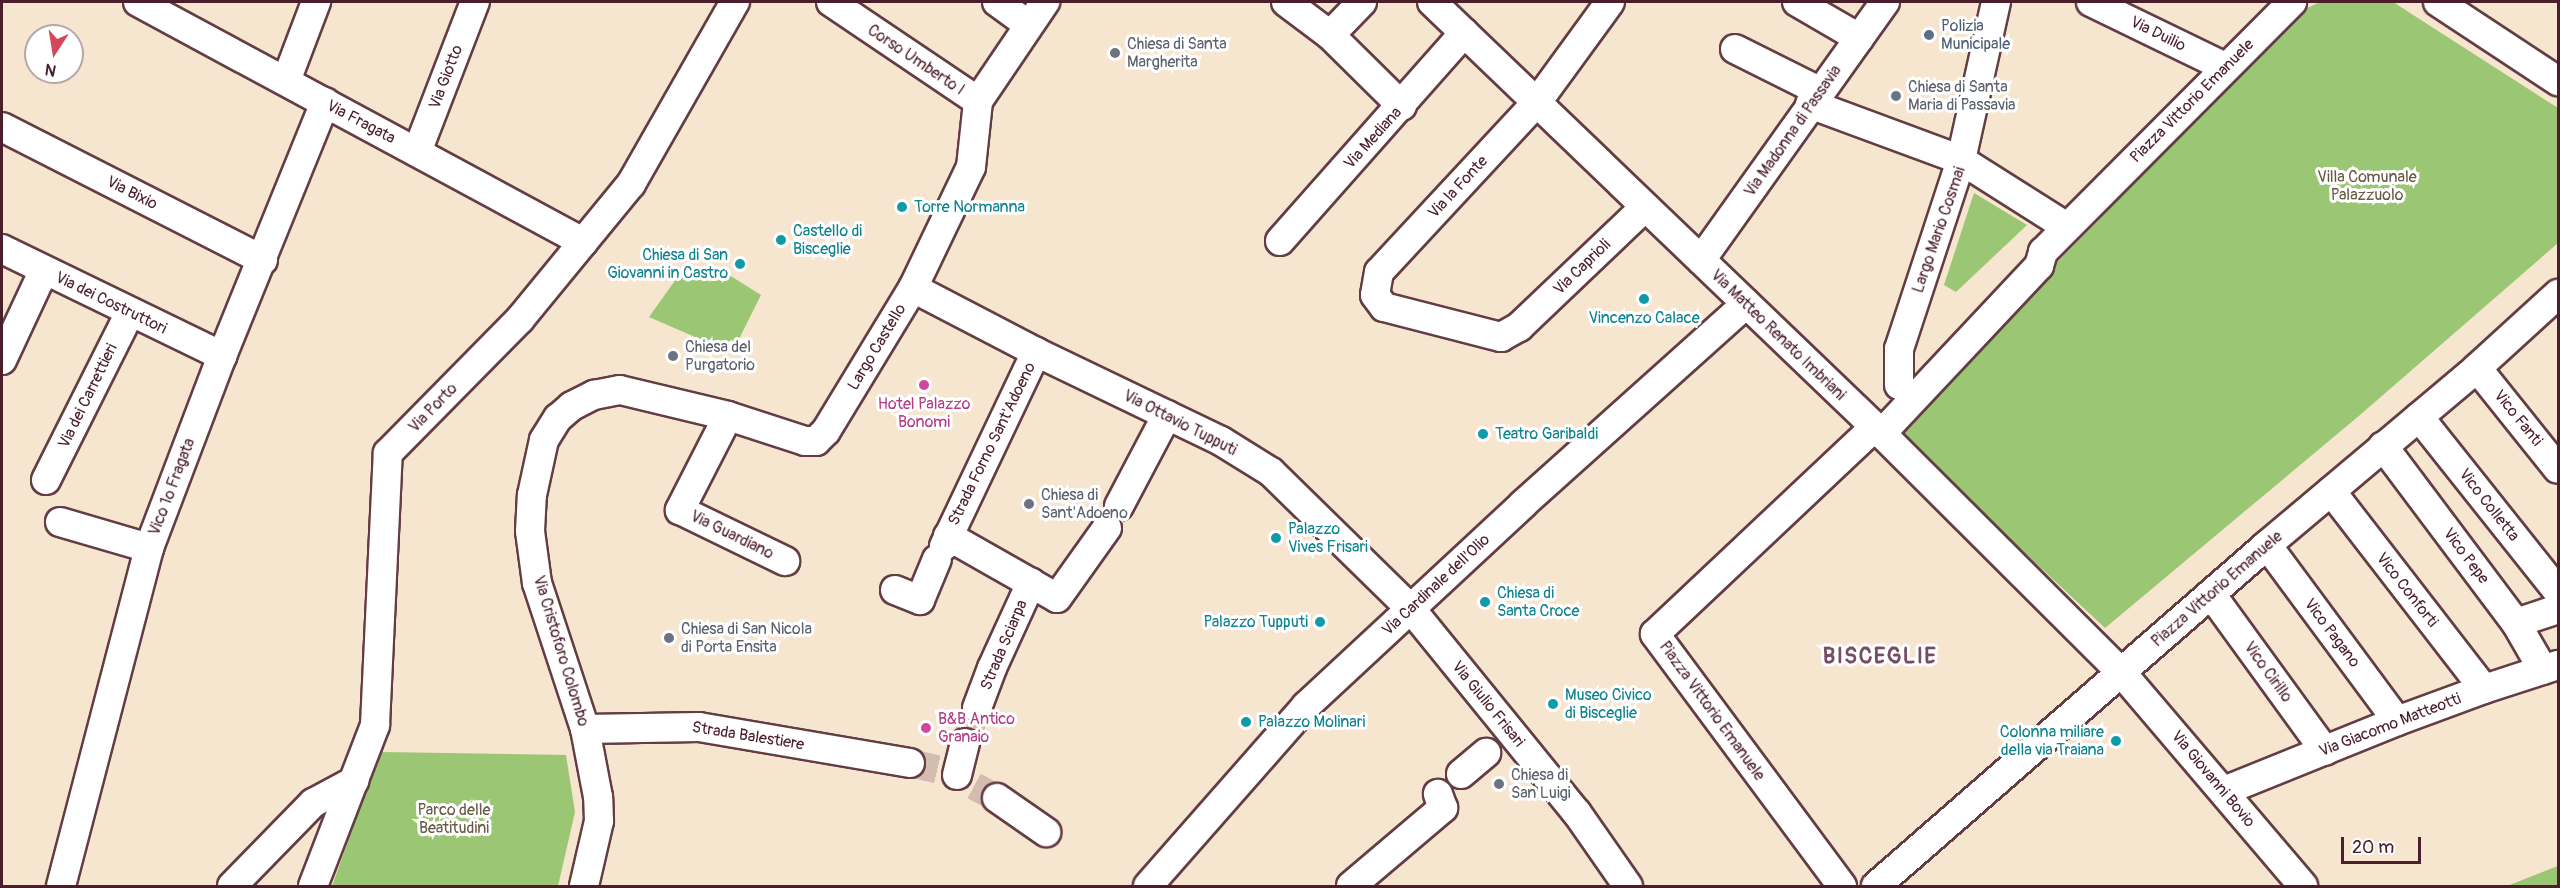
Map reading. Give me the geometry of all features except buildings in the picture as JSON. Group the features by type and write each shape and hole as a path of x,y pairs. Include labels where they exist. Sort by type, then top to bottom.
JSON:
{"street":[{"name":"Via Fragata","path":"138,2 583,242"},
{"path":"286,81 316,2"},
{"name":"Via Giotto","path":"417,152 475,2"},
{"name":"Via Porto","path":"313,886 375,725 388,453 520,319 631,184 735,2"},
{"name":"Corso Umberto I","path":"831,2 978,101 971,167"},
{"path":"998,2 1029,25"},
{"path":"978,101 1045,2"},
{"path":"1286,2 1330,35 1402,106"},
{"path":"1330,35 1362,2"},
{"name":"Via la Fonte","path":"1519,327 1501,337 1384,307 1375,295 1379,272 1536,102 1610,2"},
{"path":"1797,2 1859,38"},
{"name":"Via Madonna di Passavia","path":"1701,260 1885,2"},
{"path":"1735,49 1815,98 1961,160 1996,2"},
{"name":"Via Duilio","path":"2091,2 2225,67"},
{"name":"Piazza Vittorio Emanuele","path":"1842,886 1655,634 1874,427 2039,266 2043,252 2292,2"},
{"name":"Via Matteo Renato Imbriani","path":"1436,3 1464,33 1874,427 2121,672"},
{"path":"2455,6 2559,81"},
{"name":"Via Mediana","path":"1280,241 1402,106 1464,33"},
{"name":"Vico 1º Fragata","path":"61,886 149,548 222,356 325,102"},
{"name":"Via Bixio","path":"2,127 262,260"},
{"name":"Largo Mario Cosmai","path":"1899,385 1899,349 1961,160 2067,227"},
{"name":"Largo Castello","path":"728,416 805,441 816,441 825,431 913,288 971,167"},
{"name":"Via Caprioli","path":"1519,327 1645,207"},
{"name":"Via dei Costruttori","path":"2,249 222,356"},
{"name":"Piazza Vittorio Emanuele","path":"1874,427 1899,385 2026,254 2043,252"},
{"path":"2,360 44,270"},
{"name":"Via Ottavio Tupputi","path":"913,288 1036,352 1221,441 1271,472 1411,609"},
{"name":"Piazza Vittorio Emanuele","path":"1876,886 2267,545 2477,368 2559,294"},
{"name":"Via Cardinale dell'Olio","path":"1148,886 1306,706 1523,504 1746,304"},
{"name":"Via dei Carrettieri","path":"46,480 130,312"},
{"name":"Strada Forno Sant'Adoeno","path":"895,590 920,600 1036,352"},
{"name":"Vico Fanti","path":"2477,368 2559,469"},
{"name":"Via Cristoforo Colombo","path":"584,886 599,821 598,797 585,729 537,584 530,531 532,495 544,440 558,418 573,406 594,395 620,390 728,416"},
{"path":"943,547 1031,583 1057,598 1113,517 1167,415"},
{"name":"Via Guardiano","path":"728,416 680,510 785,561"},
{"name":"Vico Colletta","path":"2419,417 2559,592"},
{"name":"Vico Pepe","path":"2383,446 2551,668"},
{"name":"Vico Conforti","path":"2331,491 2484,689"},
{"path":"60,522 149,548"},
{"name":"Vico Pagano","path":"2267,545 2397,721"},
{"name":"Strada Sciarpa","path":"977,708 992,668 1031,583"},
{"name":"Vico Cirillo","path":"2211,594 2325,751"},
{"name":"Via Giulio Frisari","path":"1411,609 1500,741 1577,813 1628,886"},
{"path":"2516,623 2559,609"},
{"name":"Via Giacomo Matteotti","path":"2224,791 2397,721 2484,689 2551,668"},
{"name":"Via Giovanni Bovio","path":"2121,672 2303,886"},
{"name":"Strada Balestiere","path":"585,729 699,727 910,764"},
{"path":"1461,774 1500,741"},
{"path":"965,743 969,783 1046,832"},
{"path":"232,886 313,803 354,781"},
{"path":"1351,886 1443,808 1438,794"}],"green space":[{"name":"Villa Comunale Palazzuolo","path":"2320,2 2393,2 2558,108 2558,243 2360,415 2105,628 1900,436 1900,420 2096,223 2168,145 2301,11"},
{"path":"1974,193 2027,225 1956,292 1944,285"},
{"path":"684,268 710,282 718,268 761,295 732,353 649,317"},
{"name":"Parco delle Beatitudini","path":"380,752 566,755 575,812 558,886 332,886"},
{"path":"2558,866 2558,886 2507,886"}],"tunnel":[{"path":"965,743 977,708"},
{"path":"910,763 949,772"},
{"path":"974,786 997,798"}],"place":[{"name":"Polizia Municipale","path":"1929,35"},
{"name":"Chiesa di Santa Margherita","path":"1115,53"},
{"name":"Chiesa di Santa Maria di Passavia","path":"1896,96"},
{"name":"Torre Normanna","path":"902,207"},
{"name":"Castello di Bisceglie","path":"781,240"},
{"name":"Chiesa di San Giovanni in Castro","path":"740,264"},
{"name":"Vincenzo Calace","path":"1644,299"},
{"name":"Chiesa del Purgatorio","path":"673,356"},
{"name":"Hotel Palazzo Bonomi","path":"924,385"},
{"name":"Teatro Garibaldi","path":"1483,434"},
{"name":"Chiesa di Sant'Adoeno","path":"1029,504"},
{"name":"Palazzo Vives Frisari","path":"1276,538"},
{"name":"Chiesa di Santa Croce","path":"1485,602"},
{"name":"Palazzo Tupputi","path":"1320,622"},
{"name":"Chiesa di San Nicola di Porta Ensita","path":"669,638"},
{"name":"Museo Civico di Bisceglie","path":"1553,704"},
{"name":"Palazzo Molinari","path":"1246,722"},
{"name":"B&B Antico Granaio","path":"926,728"},
{"name":"Colonna miliare della via Traiana","path":"2116,741"},
{"name":"Chiesa di San Luigi","path":"1499,784"}],"district":[{"name":"BISCEGLIE","path":"1880,657"}]}
